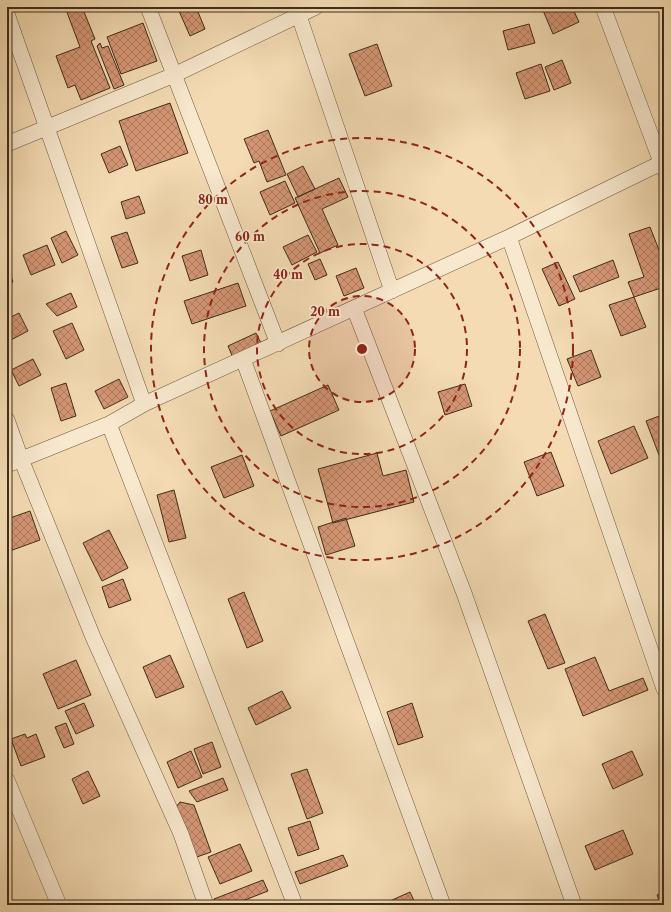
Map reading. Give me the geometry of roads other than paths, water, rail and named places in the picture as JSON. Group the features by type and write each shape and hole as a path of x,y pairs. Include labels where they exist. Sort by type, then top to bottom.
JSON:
{"street":[{"path":"148,7 278,344"},
{"path":"7,144 174,74 298,11 316,7"},
{"path":"14,462 109,424 144,404 243,358 278,344 663,166 603,7"},
{"path":"298,11 392,291"},
{"path":"7,14 144,404"},
{"path":"509,237 664,689"},
{"path":"354,308 464,593 574,905"},
{"path":"243,358 443,905"},
{"path":"7,420 14,462 181,834 206,905"},
{"path":"109,424 295,905"},
{"path":"7,780 58,905"}]}
